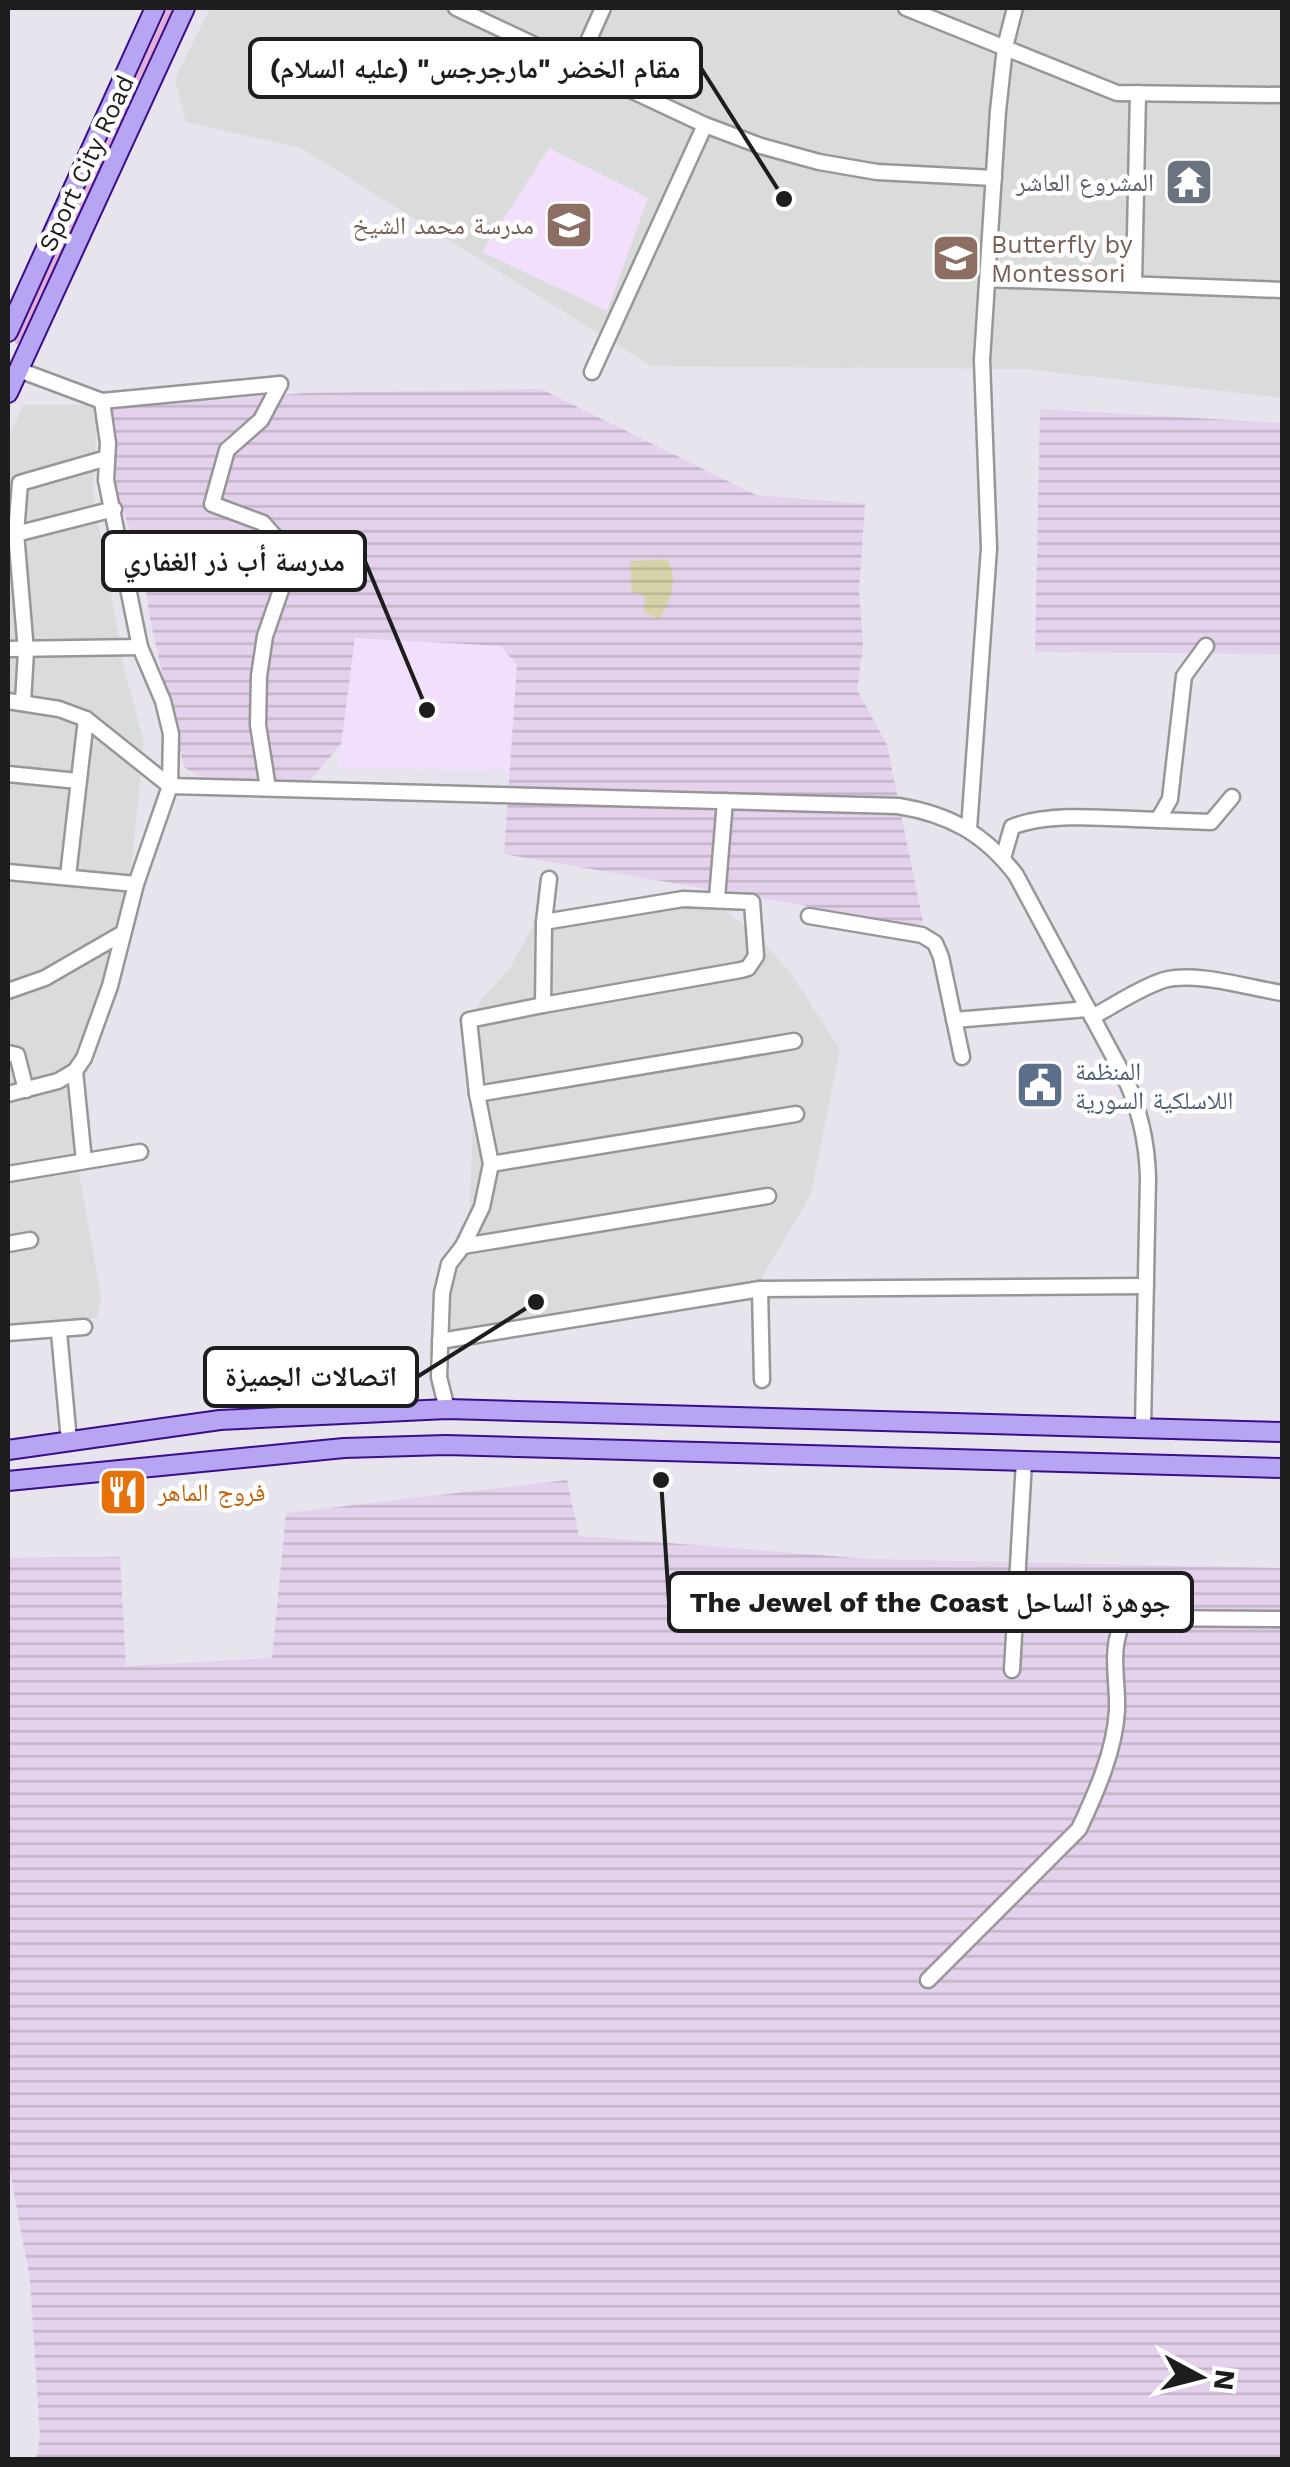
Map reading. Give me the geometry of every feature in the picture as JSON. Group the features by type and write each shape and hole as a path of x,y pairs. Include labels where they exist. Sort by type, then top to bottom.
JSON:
{"main road":[{"name":"Sport City Road","path":"8,332 154,8"},
{"name":"Sport City Road","path":"8,393 184,8"},
{"path":"8,1450 220,1420 448,1409 1282,1432"},
{"path":"343,1414 344,1448"},
{"path":"8,1481 344,1448 446,1445 1282,1468"}],"street":[{"path":"456,8 705,125 790,155 848,168 907,175 994,178"},
{"path":"578,66 603,8"},
{"path":"906,8 1117,92 1282,95"},
{"path":"970,829 988,548 982,360 1005,47 1016,8"},
{"path":"1134,283 1138,93"},
{"path":"592,372 705,125"},
{"path":"988,279 1282,290"},
{"path":"19,370 102,401 280,384 261,420 226,450 212,504 263,523 283,546 282,586 265,636 259,676 258,725 268,788"},
{"path":"8,1094 58,1081 75,1071 84,1058 110,986 136,884 170,786 172,750 168,717 140,647 106,480 102,401"},
{"path":"107,458 20,483 12,535 26,650 15,702 60,709 86,719 170,786 898,806 936,814 970,829 1003,858 1026,890 1132,1092 1145,1142 1143,1428"},
{"path":"12,535 114,509"},
{"path":"1158,820 1170,799 1184,676 1206,646"},
{"path":"8,650 140,647"},
{"path":"68,876 86,719"},
{"path":"8,774 78,780"},
{"path":"1003,858 1012,827 1022,822 1210,822 1232,797"},
{"path":"717,898 725,802"},
{"path":"8,872 136,884"},
{"path":"542,1005 548,879"},
{"path":"448,1409 439,1378 442,1293 448,1264 463,1246 482,1207 491,1164 477,1094 469,1020 748,968 756,956 752,902 683,899 544,922"},
{"path":"809,916 931,939 940,952 962,1057"},
{"path":"8,991 45,978 123,933"},
{"path":"954,1020 1090,1013 1172,978 1282,993"},
{"path":"477,1094 794,1041"},
{"path":"8,1053 17,1055 26,1090"},
{"path":"75,1071 84,1162"},
{"path":"491,1164 796,1114"},
{"path":"8,1174 140,1152"},
{"path":"463,1246 768,1196"},
{"path":"8,1244 30,1240"},
{"path":"440,1341 760,1289 1146,1286"},
{"path":"760,1289 762,1380"},
{"path":"8,1333 59,1332 84,1327"},
{"path":"59,1332 69,1441"},
{"path":"1012,1670 1024,1461"},
{"path":"928,1980 1079,1828 1093,1800 1114,1735 1116,1642 1125,1621 1282,1619"}],"shaded area":[{"path":"168,8 179,8 24,343 16,344 14,338"},
{"path":"210,8 1282,8 1282,398 1025,369 651,366 301,148 186,122 175,79"},
{"name":"مدرسة محمد الشيخ","path":"549,148 648,198 607,311 482,252"},
{"path":"541,389 756,495 865,504 859,590 863,646 857,690 887,745 923,922 919,925 504,854 517,665 501,646 355,638 341,744 303,788 199,776 184,767 143,571 114,482 108,409 305,393"},
{"path":"23,405 98,405 93,492 125,672 144,742 132,862 116,948 82,1069 67,1103 101,1298 97,1318 8,1333 8,439"},
{"path":"1040,409 1282,423 1282,654 1035,652"},
{"path":"667,559 672,590 659,619 644,612 645,596 632,592 630,561"},
{"path":"354,638 501,646 517,665 509,770 338,768"},
{"path":"676,902 719,906 758,936 791,974 840,1049 811,1194 754,1291 442,1338 449,1274 469,1227 477,1009 481,1000 510,968 541,911"},
{"path":"567,1480 579,1536 870,1559 1282,1568 1282,2459 36,2459 40,2438 30,2280 8,2160 8,1558 120,1557 126,1666 272,1658 286,1513"}],"place":[{"name":"المشروع العاشر","path":"1189,182"},
{"name":"مقام الخضر \"مارجرجس\" (عليه السلام)","path":"784,199"},
{"name":"مدرسة محمد الشيخ","path":"569,225"},
{"name":"Butterfly by Montessori","path":"956,258"},
{"name":"مدرسة أب ذر الغفاري","path":"427,710"},
{"name":"المنظمة اللاسلكية السورية","path":"1040,1085"},
{"name":"اتصالات الجميزة","path":"536,1302"},
{"name":"The Jewel of the Coast جوهرة الساحل","path":"661,1480"},
{"name":"فروج الماهر","path":"123,1492"}]}
